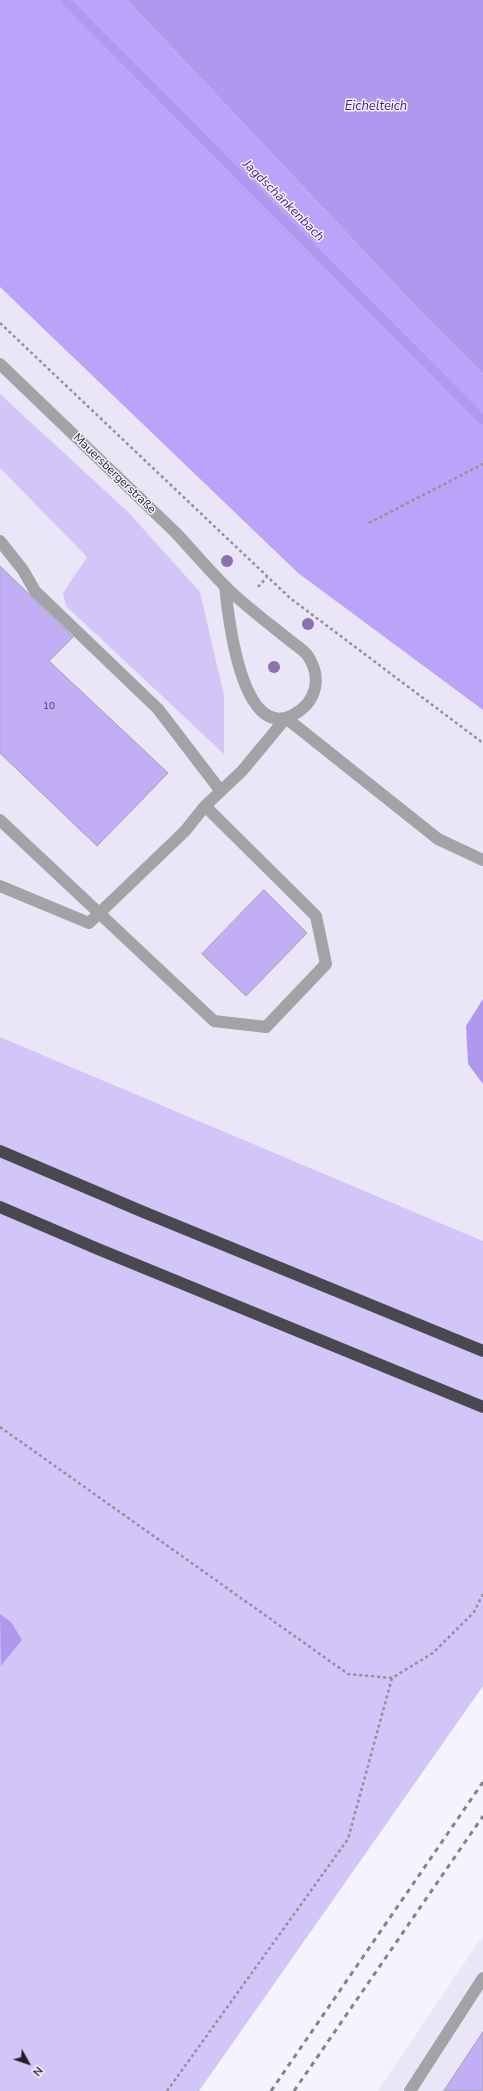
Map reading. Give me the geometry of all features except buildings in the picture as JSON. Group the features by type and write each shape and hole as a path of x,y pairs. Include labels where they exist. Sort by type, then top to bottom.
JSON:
{"highway":[{"path":"0,1151 483,1351"},
{"path":"0,1207 98,1249 481,1406"}],"street":[{"name":"Mauersbergerstraße","path":"0,364 176,534 250,610 308,655 317,680 313,696 299,712 286,718 242,771 220,790 185,831 89,923 0,886"},
{"path":"0,542 23,570 34,592 158,709 220,790"},
{"path":"225,586 232,639 240,673 250,694 264,712 274,718 286,718 438,839 483,860"},
{"path":"0,820 214,1021 266,1027 326,964 316,916 205,806"},
{"path":"410,2091 483,1978"}],"path":[{"path":"0,323 290,598 483,743"},
{"path":"370,523 483,464"},
{"path":"0,1427 348,1674 392,1678 433,1652 474,1612 483,1594"},
{"path":"167,2091 348,1839 392,1678"}],"shaded area":[{"path":"0,0 127,0 424,315 483,374 483,710 298,573 0,287"},
{"path":"0,287 298,573 483,710 483,1241 0,1037"},
{"path":"0,394 128,512 200,592 224,695 224,754 66,606 63,593 87,557 0,468"},
{"path":"0,1037 483,1241 483,1686 199,2091 0,2091"},
{"path":"483,1935 483,2091 378,2091"}],"water":[{"name":"Eichelteich","path":"127,0 483,0 483,374 424,315"},
{"path":"483,999 483,1084 468,1064 466,1026"},
{"path":"0,1614 11,1622 22,1640 1,1666"}],"waterway":[{"name":"Jagdschänkenbach","path":"65,0 483,420"}],"railway":[{"path":"271,2091 483,1782"},
{"path":"294,2091 483,1816"}]}
